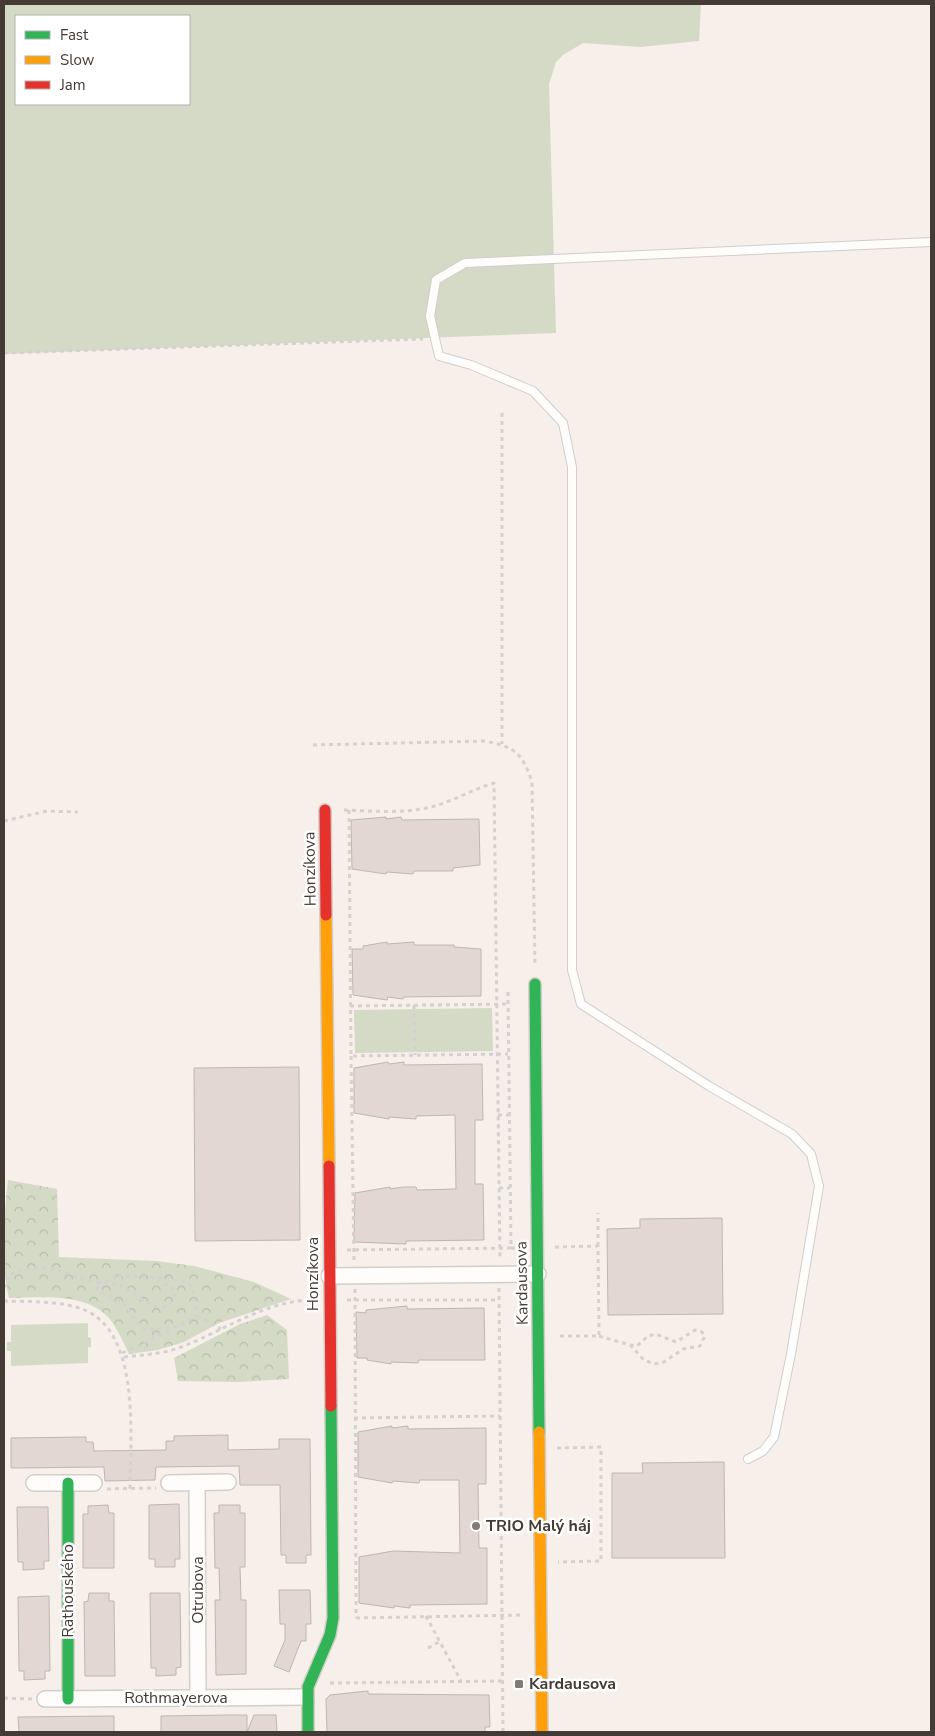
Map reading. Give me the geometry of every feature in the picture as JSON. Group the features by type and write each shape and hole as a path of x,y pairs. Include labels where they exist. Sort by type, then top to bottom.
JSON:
{"street":[{"name":"Honzíkova","path":"308,1732 308,1690 332,1628 325,810"},
{"name":"Kardausova","path":"535,984 542,1732"},
{"path":"329,1276 538,1274"},
{"path":"34,1484 94,1482"},
{"name":"Otrubova","path":"198,1482 198,1698"},
{"path":"169,1483 228,1482"},
{"name":"Rathouského","path":"68,1483 68,1699"},
{"name":"Rothmayerova","path":"45,1699 198,1698 308,1690"}],"lane":[{"path":"748,1459 763,1451 774,1437 776,1428 791,1354 819,1186 811,1154 792,1134 709,1086 581,1004 572,970 572,467 563,423 533,391 472,365 439,356 430,316 436,280 465,263 931,242"}],"path":[{"path":"4,353 434,338"},
{"path":"502,413 504,612 502,744"},
{"path":"313,745 483,741 502,744 517,752 526,765 532,782 535,984"},
{"path":"325,810 408,812 444,803 476,787 494,783 500,1249 503,1732"},
{"path":"348,810 354,1250 356,1618"},
{"path":"4,820 47,811 78,812"},
{"path":"508,992 511,1248"},
{"path":"350,1006 508,1004"},
{"path":"414,1005 415,1055"},
{"path":"351,1056 508,1054"},
{"path":"498,1115 510,1115"},
{"path":"499,1188 511,1188"},
{"path":"598,1212 599,1336"},
{"path":"551,1247 598,1246"},
{"path":"329,1250 527,1248"},
{"path":"4,1288 8,1275 29,1266 57,1269 92,1281 119,1285 158,1306 167,1306 174,1300 175,1295 172,1288 151,1278"},
{"path":"175,1327 146,1330 140,1327 124,1302 98,1290 96,1286 118,1276 188,1282 192,1288 197,1316"},
{"path":"123,1355 157,1354 183,1346 237,1321 297,1302 329,1300 499,1300"},
{"path":"4,1301 51,1303 87,1311 106,1326 123,1355 130,1410 130,1489"},
{"path":"197,1316 221,1329"},
{"path":"123,1355 197,1316"},
{"path":"552,1336 599,1336 637,1346 648,1336 656,1334 673,1342 679,1342 695,1330 702,1332 705,1336 700,1346 683,1349 660,1364 650,1363 641,1357 630,1345"},
{"path":"641,1357 640,1349 643,1342"},
{"path":"330,1418 500,1416"},
{"path":"553,1448 601,1448 602,1561 554,1562"},
{"path":"94,1482 103,1489 157,1488 169,1483"},
{"path":"332,1618 530,1615"},
{"path":"426,1616 461,1681"},
{"path":"428,1648 439,1642"},
{"path":"308,1690 461,1681 503,1681"},
{"path":"4,1698 45,1699"}],"green space":[{"path":"4,4 701,4 699,41 640,47 583,43 563,55 556,62 549,84 556,333 4,354"},
{"path":"492,1008 493,1051 355,1053 354,1010"},
{"path":"8,1180 57,1189 59,1257 156,1261 194,1266 254,1282 291,1299 219,1323 184,1342 158,1350 129,1354 108,1317 86,1303 48,1297 9,1298 4,1269 4,1224"},
{"path":"267,1315 287,1330 289,1379 239,1382 178,1381 174,1358 240,1324"},
{"path":"88,1323 88,1337 91,1338 91,1347 88,1347 88,1363 11,1366 11,1351 7,1351 7,1342 11,1342 11,1325"}],"building":[{"path":"386,817 386,819 401,817 402,820 479,819 480,865 453,868 453,871 414,871 413,874 387,872 386,874 352,869 351,820"},
{"path":"387,942 387,944 414,942 414,945 454,945 454,947 481,949 481,996 404,997 403,999 388,997 387,1000 353,995 352,949 363,949 363,946"},
{"path":"388,1062 389,1064 404,1062 404,1065 482,1064 483,1120 475,1120 475,1184 483,1184 484,1240 406,1241 406,1244 354,1242 355,1193 390,1187 390,1189 416,1187 417,1190 456,1189 455,1115 416,1116 416,1119 389,1117 389,1119 354,1113 354,1068"},
{"path":"299,1067 300,1240 195,1241 194,1068"},
{"path":"722,1218 723,1314 608,1315 607,1229 640,1228 640,1219"},
{"path":"407,1306 407,1309 484,1308 485,1360 419,1360 418,1363 391,1362 391,1364 367,1360 367,1358 357,1358 356,1312 366,1313 366,1310"},
{"path":"392,1426 392,1428 408,1426 408,1429 486,1428 486,1484 478,1484 479,1548 487,1548 487,1604 410,1605 410,1608 394,1606 394,1608 359,1603 359,1557 393,1551 460,1553 459,1480 420,1480 419,1483 393,1481 392,1483 358,1477 358,1432"},
{"path":"228,1435 228,1450 279,1449 279,1439 310,1439 311,1555 306,1555 306,1563 286,1563 286,1555 281,1555 280,1485 240,1485 239,1466 156,1467 155,1480 105,1481 104,1467 11,1468 11,1438 86,1437 86,1442 93,1442 94,1451 166,1450 166,1441 174,1441 174,1436"},
{"path":"724,1462 725,1558 612,1558 612,1473 643,1473 642,1463"},
{"path":"179,1504 180,1559 175,1559 175,1567 155,1567 155,1559 149,1559 149,1505"},
{"path":"108,1505 109,1513 114,1513 114,1568 83,1568 83,1514 88,1514 88,1506"},
{"path":"219,1505 240,1505 240,1513 245,1513 245,1567 240,1567 241,1600 246,1600 246,1674 216,1675 215,1600 220,1600 219,1568 215,1568 214,1513 219,1513"},
{"path":"17,1507 48,1507 49,1561 44,1561 44,1569 23,1570 23,1562 18,1562"},
{"path":"279,1590 310,1590 311,1624 306,1624 306,1641 301,1641 289,1672 274,1666 285,1640 285,1624 280,1624"},
{"path":"89,1593 109,1593 109,1601 114,1601 115,1676 85,1676 84,1602 88,1601"},
{"path":"150,1593 180,1593 181,1667 176,1668 176,1675 156,1676 156,1668 151,1668"},
{"path":"49,1596 50,1671 45,1671 45,1679 24,1680 24,1671 19,1671 18,1597"},
{"path":"368,1691 368,1694 489,1695 490,1727 485,1727 485,1732 327,1732 326,1699 330,1695"},
{"path":"247,1715 247,1732 161,1732 161,1716"},
{"path":"254,1715 276,1715 277,1732 247,1732"},
{"path":"114,1716 114,1732 19,1732 18,1717"}],"traffic: fast":[{"path":"535,984 539,1432"},
{"path":"308,1732 308,1687 330,1635 333,1618 331,1406"},
{"path":"68,1483 68,1699"}],"traffic: slow":[{"path":"326,915 329,1166"},
{"path":"539,1432 542,1732"}],"traffic: jam":[{"path":"325,810 326,915"},
{"path":"329,1166 331,1406"}],"place":[{"name":"TRIO Malý háj","path":"476,1526"},
{"name":"Kardausova","path":"519,1684"}]}
